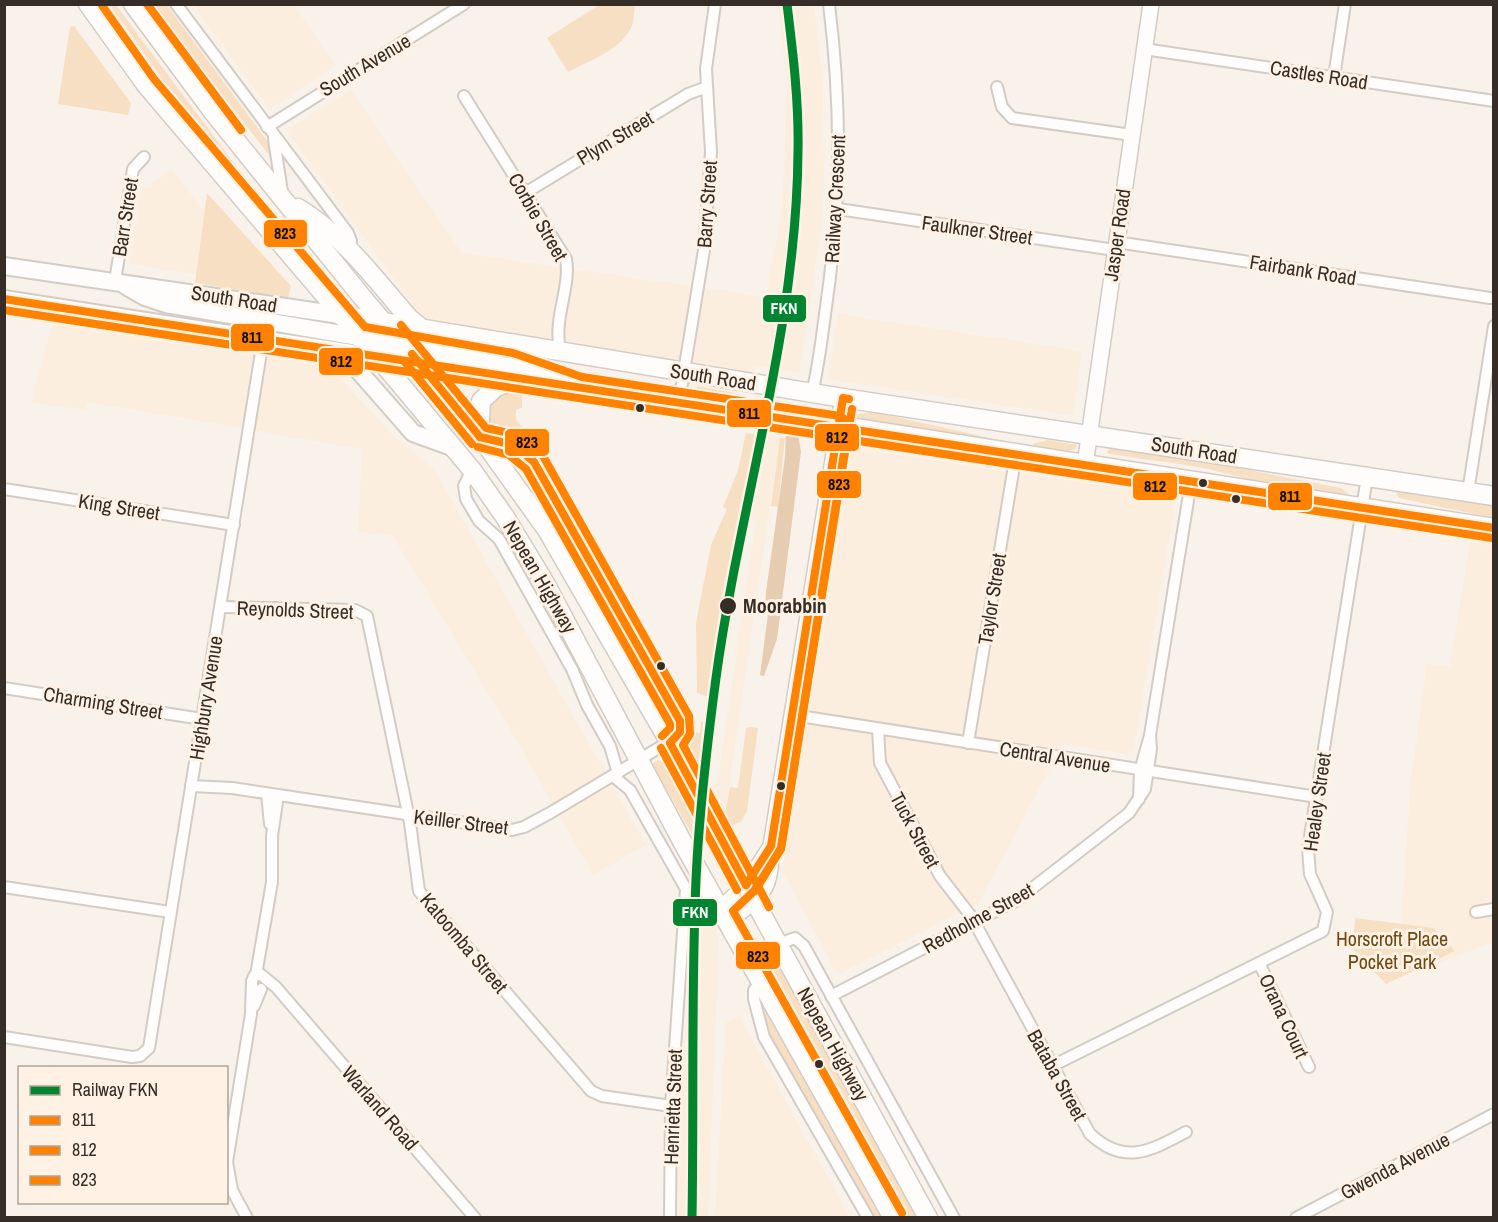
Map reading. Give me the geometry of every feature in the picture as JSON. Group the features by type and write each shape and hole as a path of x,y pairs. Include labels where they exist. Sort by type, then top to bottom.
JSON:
{"highway":[{"name":"Nepean Highway","path":"88,4 146,85 377,357 449,446 472,470 526,550 621,722 683,843 893,1218"},
{"name":"Nepean Highway","path":"133,4 213,112 480,436 547,530 689,776 726,849 928,1218"},
{"path":"284,198 326,226 348,247 409,318 423,328"},
{"name":"South Road","path":"340,315 843,398 1494,496"},
{"path":"360,337 510,363 579,387"},
{"name":"South Road","path":"377,357 516,380 740,410 1494,528"},
{"path":"480,436 482,401 496,387 516,380"},
{"path":"749,960 778,944"}],"main road":[{"name":"Jasper Road","path":"1085,465 1151,4"},
{"name":"South Road","path":"4,266 340,315"},
{"path":"117,282 151,300 176,306 360,337"},
{"name":"South Road","path":"4,299 377,357"},
{"path":"172,326 176,306"},
{"path":"252,320 260,330 263,340"},
{"path":"342,352 405,426 423,439 449,446"},
{"path":"722,912 750,893 768,887 772,867 771,846 843,398"}],"street":[{"path":"176,4 348,233 351,241 348,247"},
{"name":"South Avenue","path":"270,132 464,4"},
{"name":"Barry Street","path":"679,402 704,250 711,152 706,69 715,4"},
{"name":"Railway Crescent","path":"806,392 817,374 838,209 839,105 829,4"},
{"path":"1334,77 1345,4"},
{"name":"Castles Road","path":"1144,49 1494,101"},
{"name":"Plym Street","path":"525,193 688,94 707,87"},
{"path":"997,87 1002,107 1012,118 1131,135"},
{"name":"Corbie Street","path":"464,96 563,255 567,267 557,325 560,351"},
{"path":"270,132 284,198"},
{"name":"Barr Street","path":"117,282 133,169 144,157"},
{"name":"Faulkner Street","path":"838,209 1116,246"},
{"name":"Fairbank Road","path":"1116,246 1492,299"},
{"path":"1468,492 1494,327"},
{"name":"Highbury Avenue","path":"4,1037 132,1057 144,1054 150,1043 263,340"},
{"path":"480,436 514,445 534,462 617,605 680,721 680,732 670,743"},
{"name":"Taylor Street","path":"968,743 1016,454"},
{"path":"472,470 464,486 466,499 479,521 499,539 572,669 587,705 614,755 616,774"},
{"name":"Healey Street","path":"1052,1066 1318,936 1326,925 1327,912 1308,867 1367,477"},
{"name":"Redholme Street","path":"831,996 1028,893 1130,813 1139,800 1191,482"},
{"name":"King Street","path":"4,489 234,525"},
{"name":"Nepean Highway","path":"589,602 617,605"},
{"name":"Reynolds Street","path":"221,607 355,610 367,616"},
{"name":"Katoomba Street","path":"367,616 409,816 418,885 422,895 584,1084 596,1095 671,1106"},
{"name":"Charming Street","path":"4,688 202,719"},
{"name":"Central Avenue","path":"793,715 1317,798"},
{"path":"602,731 621,722"},
{"name":"Tuck Street","path":"878,729 880,763 940,876 963,903 974,922"},
{"name":"Keiller Street","path":"192,782 409,816 518,829 670,743"},
{"name":"Henrietta Street","path":"616,774 630,790 686,889 671,1106 670,1218"},
{"path":"228,1156 251,1014 260,982 272,882 273,794"},
{"path":"4,887 170,912"},
{"path":"1476,912 1494,909"},
{"name":"Bataba Street","path":"974,922 1084,1125 1107,1148 1125,1153 1143,1152 1186,1132"},
{"path":"778,944 789,938 798,940 954,1218"},
{"name":"Orana Court","path":"1260,965 1309,1067"},
{"name":"Warland Road","path":"260,982 285,999 476,1218"},
{"path":"761,982 754,990 754,999 764,1037 868,1218"},
{"name":"Gwenda Avenue","path":"1296,1218 1494,1113"},
{"path":"228,1168 232,1190 247,1218"}],"shaded area":[{"path":"193,5 294,5 336,65 269,109"},
{"path":"778,5 814,5 823,83 822,222 799,373 755,366 753,372 423,319 286,130 351,90 462,253 766,297 782,210 787,83"},
{"path":"172,169 204,212 196,274 130,264 142,187 151,188 152,183"},
{"path":"838,314 1082,351 1073,413 1070,415 828,379"},
{"path":"52,324 330,367 394,436 434,469 646,845 593,875 510,729 392,535 358,532 362,449 88,402 85,410 31,402"},
{"path":"786,431 798,433 801,452 777,639 764,676 760,675 768,614 765,613 766,592 785,457"},
{"path":"760,435 780,438 725,814 705,784 717,786 756,521 750,520 742,546 716,699 710,698 729,571"},
{"path":"858,449 1176,496 1134,749 1127,754 1063,744 978,904 841,973 835,970 782,870 852,454"},
{"path":"1470,542 1493,546 1493,942 1398,979 1410,787 1427,664 1450,667"},
{"path":"704,722 712,724 705,784 699,772"},
{"path":"692,889 719,936 708,1218 678,1217 678,1114 686,1049"},
{"path":"739,1016 850,1217 715,1217 726,1022"}],"green space":[{"path":"110,5 116,5 239,170 339,289 336,290 197,129"},
{"path":"149,5 167,5 268,142 272,159 197,62"},
{"path":"599,5 635,5 631,28 626,36 611,49 568,72 547,38"},
{"path":"74,26 131,103 128,115 58,104 70,27"},
{"path":"207,193 291,286 288,298 195,283"},
{"path":"698,386 734,393 763,403 701,392 696,388"},
{"path":"510,390 522,390 522,408 516,410 516,416 518,423 533,434 529,443 498,431 487,418 489,401"},
{"path":"874,412 1007,442 855,420 853,417 857,414"},
{"path":"746,433 760,435 720,620 710,698 697,693 696,623 711,545 727,509 723,507 738,470"},
{"path":"780,438 785,438 778,507 771,506"},
{"path":"1048,440 1077,445 1076,449 1062,452 1031,447 1035,443"},
{"path":"1109,448 1192,459 1341,488 1349,494 1315,494 1296,491 1203,468 1110,454 1107,453"},
{"path":"1399,490 1493,506 1493,518 1399,498 1396,492"},
{"path":"693,721 696,721 695,732 700,733 701,722 704,722 699,772 687,746"},
{"path":"746,728 758,728 747,811 741,822 732,825 725,814 730,787 738,788"},
{"path":"658,760 664,762 674,776 673,782 695,818 695,839 652,764"},
{"name":"Horscroft Place Pocket Park","path":"1355,918 1434,928 1455,951 1386,984 1347,943 1354,933"},
{"path":"771,958 783,972 917,1217 903,1217 853,1112 773,970"},
{"path":"757,995 881,1217 874,1217 823,1126 771,1043"}],"rail line":[{"name":"FKN","path":"692,1218 694,922 704,779 726,612 778,350 795,218 798,114 787,4"}],"transit line":[{"name":"823","path":"101,4 154,79 365,327 513,353 582,377 840,416 846,420 848,428 781,849 754,891 733,911 902,1213"},
{"name":"823","path":"147,4 241,130"},
{"name":"811","path":"4,299 1494,528"},
{"name":"812","path":"4,310 1492,538"},
{"name":"823","path":"401,325 486,428 518,435 543,456 689,716 690,734 683,745 769,907"},
{"name":"811","path":"412,354 480,437"},
{"name":"812","path":"404,361 472,444"},
{"name":"811","path":"746,885 771,846 843,398 849,399"},
{"name":"812","path":"755,891 781,848 852,409"},
{"name":"811","path":"480,437 514,445 534,462 680,721 680,732 670,743"},
{"name":"812","path":"478,447 509,455 526,469 670,724 670,728 662,736"},
{"name":"811","path":"670,743 746,885"},
{"name":"812","path":"661,748 737,890"}],"place":[{"name":"Moorabbin","path":"728,606"}]}
